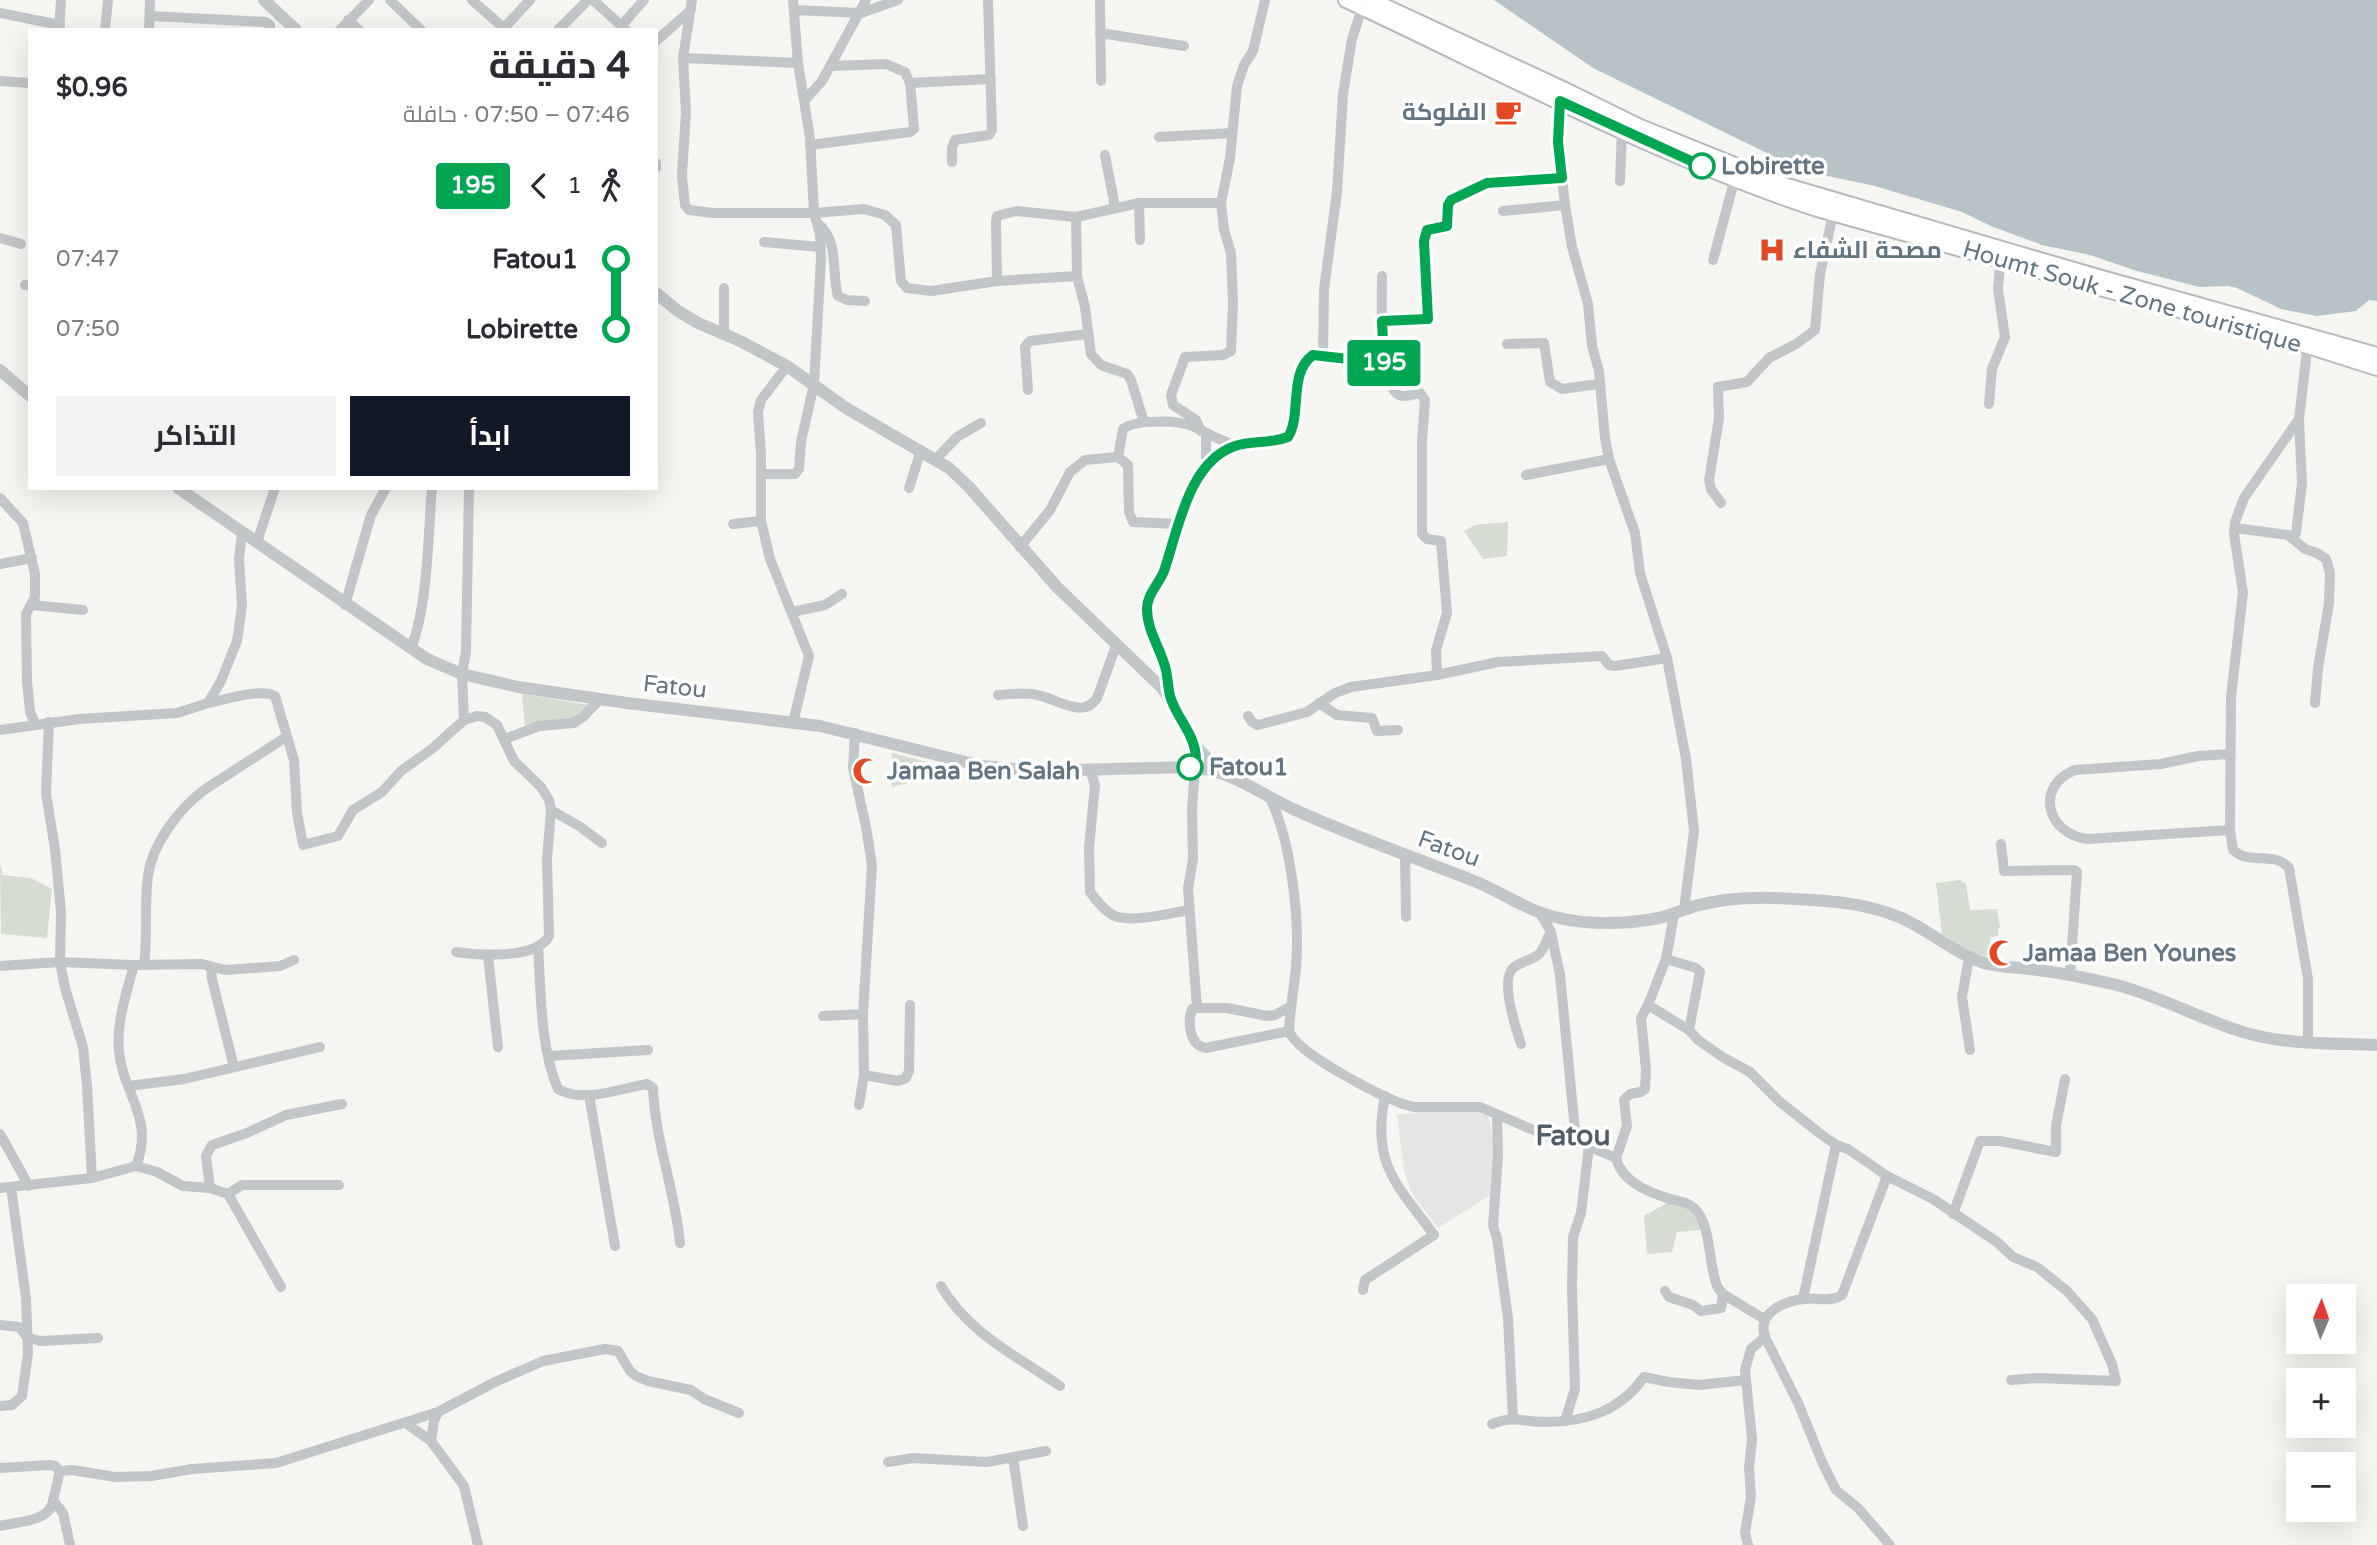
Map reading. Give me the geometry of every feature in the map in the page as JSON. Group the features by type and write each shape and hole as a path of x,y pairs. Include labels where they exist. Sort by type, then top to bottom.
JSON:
{"main road":[{"name":"Houmt Souk - Zone touristique","path":"1346,0 1367,4 1563,95 1622,130 1735,178 2309,340 2377,368"},
{"path":"1563,95 1835,207"},
{"path":"2309,340 2377,355"}],"street":[{"path":"0,13 59,28 61,0"},
{"path":"105,28 108,0"},
{"path":"149,28 150,0"},
{"path":"264,0 294,28"},
{"path":"350,0 360,9"},
{"path":"342,28 369,0"},
{"path":"390,0 418,28"},
{"path":"472,0 503,28"},
{"path":"505,28 530,0"},
{"path":"560,28 590,0 621,25 644,0"},
{"path":"806,100 831,66 866,0"},
{"path":"761,474 799,472 801,442 814,384 820,292 820,234 815,218 806,100 798,63 793,5 861,13 898,0"},
{"path":"952,162 955,140 991,134 988,0"},
{"path":"1100,0 1101,81"},
{"path":"1206,467 1203,433 1196,419 1173,405 1171,395 1185,357 1223,355 1231,351 1233,303 1230,253 1224,230 1222,203 1239,76 1253,51 1265,0"},
{"path":"1323,355 1324,289 1337,192 1343,94 1352,39 1367,4"},
{"path":"658,39 691,5"},
{"path":"691,5 683,58 686,112 682,175 685,205 689,210 815,218 864,209 885,215 899,230 901,281 907,288 931,291 997,281 1077,276"},
{"path":"150,16 266,22 270,28"},
{"path":"348,20 357,28"},
{"path":"1100,33 1184,46"},
{"path":"683,58 798,63"},
{"path":"810,145 914,130 909,83 905,72 894,66 831,66"},
{"path":"909,83 991,79"},
{"path":"0,81 28,83"},
{"path":"1563,95 1558,142 1565,205 1572,247 1588,304 1609,459 1633,523 1640,573 1667,658 1693,813 1693,848 1679,912 1666,960 1641,1018 1645,1089 1630,1094 1624,1100 1627,1126 1616,1158"},
{"path":"1620,181 1622,130"},
{"path":"1159,138 1232,133"},
{"path":"1105,155 1115,207"},
{"path":"1382,321 1428,319 1424,235 1431,228 1447,226 1448,205 1451,200 1487,183 1562,178"},
{"path":"1713,260 1735,178"},
{"path":"997,281 997,216 1016,211 1076,217 1139,203 1222,203"},
{"path":"1139,203 1140,240"},
{"path":"1503,211 1565,205"},
{"path":"1721,503 1711,489 1709,480 1719,418 1718,387 1747,382 1769,358 1815,330 1820,274 1835,207"},
{"path":"1076,217 1077,276 1091,354 1101,365 1127,374 1144,422"},
{"path":"815,218 832,244 838,296 847,300 865,300"},
{"path":"0,238 21,244"},
{"path":"764,242 820,247"},
{"path":"1989,404 1992,369 2005,337 1998,289 2001,255"},
{"path":"1382,276 1384,363 1395,393 1400,396 1420,393 1425,400 1422,534 1427,539 1440,540 1447,606 1446,624 1436,650 1437,675"},
{"path":"724,288 724,334"},
{"name":"Fatou","path":"658,295 698,323 787,366 846,408 949,468 969,487 1020,547 1116,646 1162,688 1194,744 1219,771"},
{"path":"1028,390 1025,347 1030,341 1087,334"},
{"path":"2308,1042 2308,979 2289,868 2283,862 2238,855 2232,846 2230,754 2231,697 2244,592 2235,528 2238,510 2302,412 2309,340"},
{"path":"1507,344 1544,343 1550,382 1562,388 1599,384"},
{"path":"1118,457 1124,429 1134,423 1144,422 1183,424 1236,445 1274,442 1288,437 1293,428 1295,397 1305,364 1313,355 1384,363"},
{"path":"787,366 761,400 758,411 761,521 770,559 809,656 793,723"},
{"path":"0,370 28,394"},
{"path":"2293,537 2296,533 2302,483 2299,419"},
{"path":"936,459 957,437 981,423"},
{"path":"1171,700 1166,669 1150,630 1147,606 1150,594 1164,569 1176,524 1206,467 1236,445"},
{"path":"909,488 921,450"},
{"path":"1020,547 1051,510 1070,472 1085,460 1118,457 1128,465 1129,512 1133,523 1176,524"},
{"path":"1526,475 1609,459"},
{"name":"Fatou","path":"181,490 411,649 462,674 518,687 599,700 855,733 982,766 1037,771 1193,767 1219,771 1270,798 1405,855 1483,884 1540,913 1570,920 1642,921 1724,901 1774,898 1871,908 1914,924 1969,958 1986,964 2070,975 2142,993 2245,1033 2308,1042 2377,1045"},
{"path":"257,542 274,490"},
{"path":"345,605 371,515 385,490"},
{"path":"411,649 416,634 423,586 432,490"},
{"path":"464,720 462,674 466,652 469,490"},
{"path":"0,498 23,523 32,558 36,588 32,605 26,614 27,681 30,712 35,724"},
{"path":"733,524 761,521"},
{"path":"2235,528 2293,537 2305,549 2317,552 2326,559 2330,573 2329,603 2315,703"},
{"path":"208,703 221,681 237,641 242,591 239,559 242,533"},
{"path":"0,564 32,558"},
{"path":"792,612 825,604 842,594"},
{"path":"32,605 83,610"},
{"path":"998,695 1031,694 1086,708 1093,705 1097,698 1116,646"},
{"path":"1248,716 1252,722 1258,724 1307,712 1335,693 1352,687 1437,675 1498,662 1598,655 1605,657 1609,665 1615,666 1667,658"},
{"path":"221,681 226,694 234,698"},
{"path":"0,730 49,722 177,713 208,703 267,692 275,696 296,771 297,812 303,845 338,836 353,810 382,792 401,771 433,748 464,720 477,716 485,717 497,726 513,761 541,787 549,800 549,936 538,946 488,956 456,952"},
{"path":"505,739 539,726 574,723 599,700"},
{"path":"1319,703 1337,715 1372,718 1379,731 1398,730"},
{"path":"49,722 46,793 61,912 60,962 83,1047 92,1178"},
{"path":"855,733 853,768 872,865 863,1014 864,1075 859,1105"},
{"path":"136,1166 142,1152 144,1130 119,1049 119,1032 139,965 148,875 156,852 170,827 194,798 286,737"},
{"path":"1194,744 1196,760 1193,767 1193,859 1188,888 1197,1008"},
{"path":"2230,754 2198,756 2161,764 2075,770 2058,780 2050,804 2058,824 2075,838 2230,830"},
{"path":"1090,770 1095,785 1089,848 1090,892 1110,913 1117,916 1128,918 1189,910"},
{"path":"1270,798 1279,816 1286,842 1295,916 1296,965 1285,1032"},
{"path":"551,810 602,843"},
{"path":"2001,844 2004,871 2077,872 2070,975"},
{"path":"1405,855 1406,917"},
{"path":"1540,913 1551,932 1560,975 1576,1142"},
{"path":"1521,1044 1511,1011 1509,974 1515,966 1539,955 1551,932"},
{"path":"538,946 549,1056 558,1089 565,1093 589,1095 647,1084 653,1088 657,1135 677,1209 680,1243"},
{"path":"488,956 498,1047"},
{"path":"1969,958 1962,997 1969,1050"},
{"path":"0,965 60,962 174,966 201,964 225,970 280,966 294,960"},
{"path":"1666,960 1696,968 1700,972 1689,1030"},
{"path":"211,967 234,1067"},
{"path":"1648,1005 1689,1030 1698,1040 1724,1058 1750,1072 1796,1116 1836,1144 1848,1149 1886,1176 1933,1199 1997,1242 2013,1257 2037,1267 2067,1291 2092,1319 2112,1364 2116,1381 2038,1378 2011,1380"},
{"path":"864,1075 898,1081 906,1078 909,1071 910,1006"},
{"path":"1267,1016 1275,1015 1291,1006"},
{"path":"1285,1032 1206,1048 1199,1047 1194,1042 1190,1023 1192,1009 1227,1008 1277,1020 1285,1032 1305,1051 1385,1096 1414,1107 1480,1107 1545,1135 1589,1146 1616,1158 1623,1174 1636,1184 1667,1198 1687,1203 1695,1209 1703,1224 1715,1281 1723,1294 1764,1319"},
{"path":"823,1016 863,1014"},
{"path":"129,1086 184,1079 320,1047"},
{"path":"549,1056 648,1050"},
{"path":"1953,1214 1980,1141 2000,1141 2056,1152 2056,1126 2064,1079"},
{"path":"589,1095 615,1246"},
{"path":"1363,1290 1365,1280 1434,1235 1401,1193 1385,1159 1381,1129 1385,1096"},
{"path":"211,1188 206,1156 212,1145 286,1115 342,1104"},
{"path":"1497,1115 1498,1154 1493,1226 1508,1318 1513,1418"},
{"path":"0,1134 30,1186"},
{"path":"1803,1299 1836,1144"},
{"path":"1565,1421 1575,1389 1573,1237 1581,1213 1589,1146"},
{"path":"0,1188 92,1178 136,1166 157,1172 183,1186 211,1188 228,1194 281,1287"},
{"path":"1886,1176 1842,1295 1829,1300 1803,1299 1777,1308 1764,1319 1762,1328 1836,1490 1858,1508 1890,1545"},
{"path":"228,1194 242,1185 339,1185"},
{"path":"0,1406 12,1405 22,1396 27,1338 26,1298 11,1187"},
{"path":"941,1286 955,1307 977,1330 1060,1386"},
{"path":"1665,1291 1669,1297 1693,1305 1701,1311 1721,1308 1723,1294"},
{"path":"0,1325 19,1327 27,1338 41,1340 98,1338"},
{"path":"1748,1545 1745,1533 1751,1497 1752,1439 1746,1381 1748,1355 1756,1343 1765,1337"},
{"path":"0,1468 49,1465 60,1471 72,1470 115,1477 253,1466 303,1456 407,1424 438,1412 524,1368 543,1361 606,1349 618,1351 636,1376 691,1390 704,1399 739,1413"},
{"path":"1492,1424 1513,1418 1545,1422 1593,1416 1620,1403 1644,1377 1699,1385 1746,1381"},
{"path":"430,1441 438,1412"},
{"path":"407,1424 430,1441 464,1486 478,1545"},
{"path":"888,1462 913,1458 987,1462 1046,1451"},
{"path":"1013,1457 1023,1526"},
{"path":"0,1526 44,1514 50,1509 60,1471"},
{"path":"53,1500 63,1513 70,1545"}],"shaded area":[{"path":"1494,0 2377,0 2377,301 2369,300 2356,311 2317,316 2281,309 2237,288 2199,287 2090,255 2042,245 1962,212 1875,186 1823,175 1773,156 1593,68"},
{"path":"1508,522 1507,556 1483,559 1464,531 1475,525"},
{"path":"522,694 590,705 583,718 525,726"},
{"path":"892,753 938,765 937,771 892,787"},
{"path":"0,864 3,875 31,878 52,889 47,938 1,934"},
{"path":"1960,880 1966,884 1970,910 1997,909 2000,928 1998,936 1991,937 1989,957 1972,953 1942,934 1936,883"},
{"path":"1422,1112 1483,1112 1488,1117 1497,1151 1492,1194 1438,1228 1411,1192 1404,1171 1397,1115"},
{"path":"1669,1202 1690,1211 1701,1230 1677,1232 1672,1252 1647,1254 1644,1216"}],"bus line":[{"name":"195","path":"1190,767 1196,760 1194,744 1171,700 1166,669 1150,630 1147,601 1161,577 1183,507 1206,467 1236,445 1274,442 1288,437 1293,428 1295,397 1308,358 1318,354 1384,363 1382,321 1428,319 1424,241 1427,230 1447,226 1449,201 1487,183 1562,178 1558,142 1560,101 1702,166"}],"place":[{"name":"الفلوكة","path":"1508,112"},
{"name":"Lobirette","path":"1702,166"},
{"name":"مصحة الشفاء","path":"1772,250"},
{"name":"Fatou1","path":"1190,767"},
{"name":"Jamaa Ben Salah","path":"866,771"},
{"name":"Jamaa Ben Younes","path":"2002,953"}],"district":[{"name":"Fatou","path":"1573,1136"}]}
